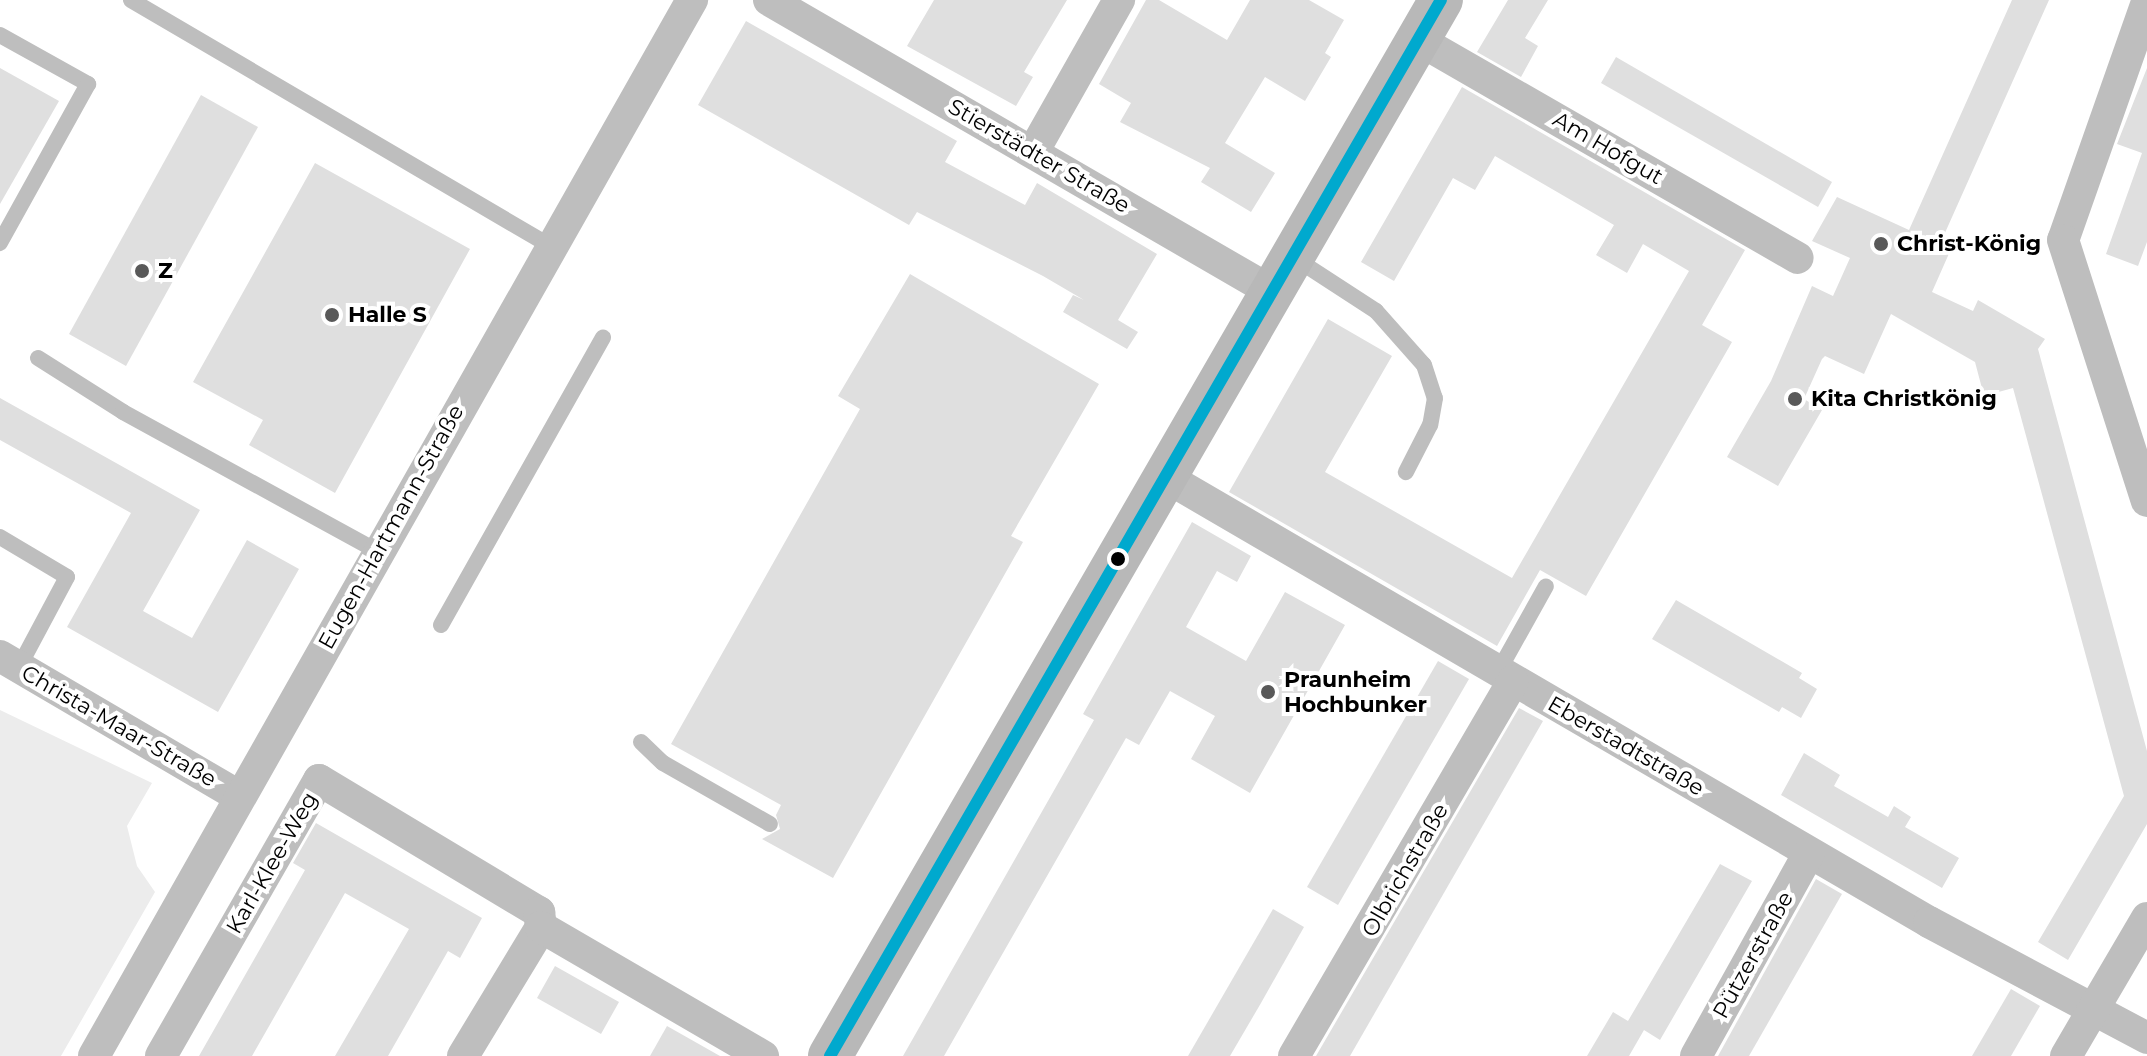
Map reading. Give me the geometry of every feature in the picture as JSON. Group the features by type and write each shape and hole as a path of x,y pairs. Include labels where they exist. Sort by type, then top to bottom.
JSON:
{"main road":[{"path":"830,1056 1441,0"}],"street":[{"name":"Eugen-Hartmann-Straße","path":"94,1056 377,551 692,0"},
{"name":"Stierstädter Straße","path":"769,0 814,11 1033,152 1281,273"},
{"path":"1033,152 1119,0"},
{"path":"2147,2 2063,240 2147,501"},
{"name":"Am Hofgut","path":"1417,39 1798,258"},
{"name":"Eberstadtstraße","path":"1164,476 1809,853 2090,1011 2147,1038"},
{"name":"Christa-Maar-Straße","path":"9,661 239,796"},
{"name":"Olbrichstraße","path":"1294,1056 1506,676"},
{"name":"Karl-Klee-Weg","path":"161,1056 319,780 539,912 541,927 763,1056"},
{"name":"Pützerstraße","path":"1696,1056 1809,853"},
{"path":"2066,1056 2147,918"},
{"path":"463,1056 541,927"}],"lane":[{"path":"131,0 551,246"},
{"path":"0,35 88,84 0,243"},
{"path":"1281,273 1376,311 1424,365 1435,398 1430,425 1406,472"},
{"path":"441,625 603,338"},
{"path":"38,358 123,412 377,551"},
{"path":"0,537 67,577 9,661"},
{"path":"1506,676 1546,586"},
{"path":"641,742 663,763 770,824"}],"shaded area":[{"path":"0,710 152,783 127,826 137,866 155,892 61,1056 0,1056"}],"building":[{"path":"934,0 1067,0 1024,72 1033,77 1016,106 907,46"},
{"path":"1146,0 1159,0 1227,40 1250,0 1309,0 1344,20 1325,53 1331,57 1305,101 1265,77 1225,143 1275,173 1251,212 1201,182 1210,168 1120,122 1131,103 1099,84"},
{"path":"1508,0 1548,0 1525,38 1538,46 1521,77 1477,52"},
{"path":"2012,0 2049,0 1940,244 1951,249 1932,292 1973,311 1978,300 2045,339 2038,349 2147,751 2147,824 2068,960 2038,942 2124,796 2013,388 1984,396 1975,362 1891,314 1864,374 1825,356 1822,359 1804,399 1822,410 1778,486 1727,457 1771,381 1812,286 1833,296 1850,258 1812,241 1837,197 1909,230"},
{"path":"746,21 957,141 945,162 1025,205 1037,183 1157,254 1118,320 1138,332 1127,349 1063,312 1073,295 1084,300 1043,276 917,212 909,225 698,105"},
{"path":"1616,57 1832,182 1818,207 1601,83"},
{"path":"0,68 59,101 0,204"},
{"path":"2147,68 2147,242 2138,266 2106,254 2142,153 2117,144"},
{"path":"1462,87 1745,250 1702,325 1732,342 1586,596 1540,570 1497,646 1229,492 1328,319 1392,356 1325,472 1512,578 1689,271 1643,244 1627,273 1596,255 1614,225 1495,156 1475,190 1453,178 1394,281 1361,262"},
{"name":"Z","path":"201,95 258,127 126,366 69,334"},
{"name":"Halle S","path":"315,163 470,249 335,493 249,445 263,420 193,382"},
{"path":"910,274 1099,384 1011,536 1023,542 833,878 762,839 780,829 776,815 781,805 671,744 860,409 838,396"},
{"path":"0,398 200,510 143,611 192,638 247,540 299,569 218,712 67,627 131,513 0,440"},
{"path":"1192,522 1251,556 1237,582 1217,571 1186,627 1246,661 1285,592 1345,625 1250,793 1191,759 1215,716 1170,691 1139,745 1126,738 944,1056 903,1056 1094,720 1083,714"},
{"path":"1676,600 1802,673 1799,678 1817,689 1801,718 1782,707 1779,712 1652,639"},
{"path":"1438,661 1469,679 1338,905 1307,887"},
{"path":"1519,708 1543,721 1350,1056 1316,1056"},
{"path":"1804,753 1840,775 1834,786 1888,817 1894,806 1911,817 1905,827 1959,858 1942,888 1781,795"},
{"path":"316,823 482,918 460,958 448,951 388,1056 335,1056 409,929 345,893 252,1056 199,1056 305,870 293,863"},
{"path":"1720,864 1752,881 1660,1040 1644,1030 1629,1056 1587,1056 1613,1012 1628,1021"},
{"path":"1816,879 1842,894 1749,1056 1718,1056"},
{"path":"1273,909 1304,927 1261,1003 1230,1056 1188,1056"},
{"path":"555,966 619,1002 601,1034 537,998"},
{"path":"2011,989 2040,1006 2011,1056 1972,1056"},
{"path":"667,1026 720,1056 650,1056"}],"transit line":[{"path":"830,1056 1441,0"}],"place":[{"name":"Christ-König","path":"1881,244"},
{"name":"Z","path":"142,271"},
{"name":"Halle S","path":"332,315"},
{"name":"Kita Christkönig","path":"1795,399"},
{"name":"Praunheim Hochbunker","path":"1268,692"}]}
